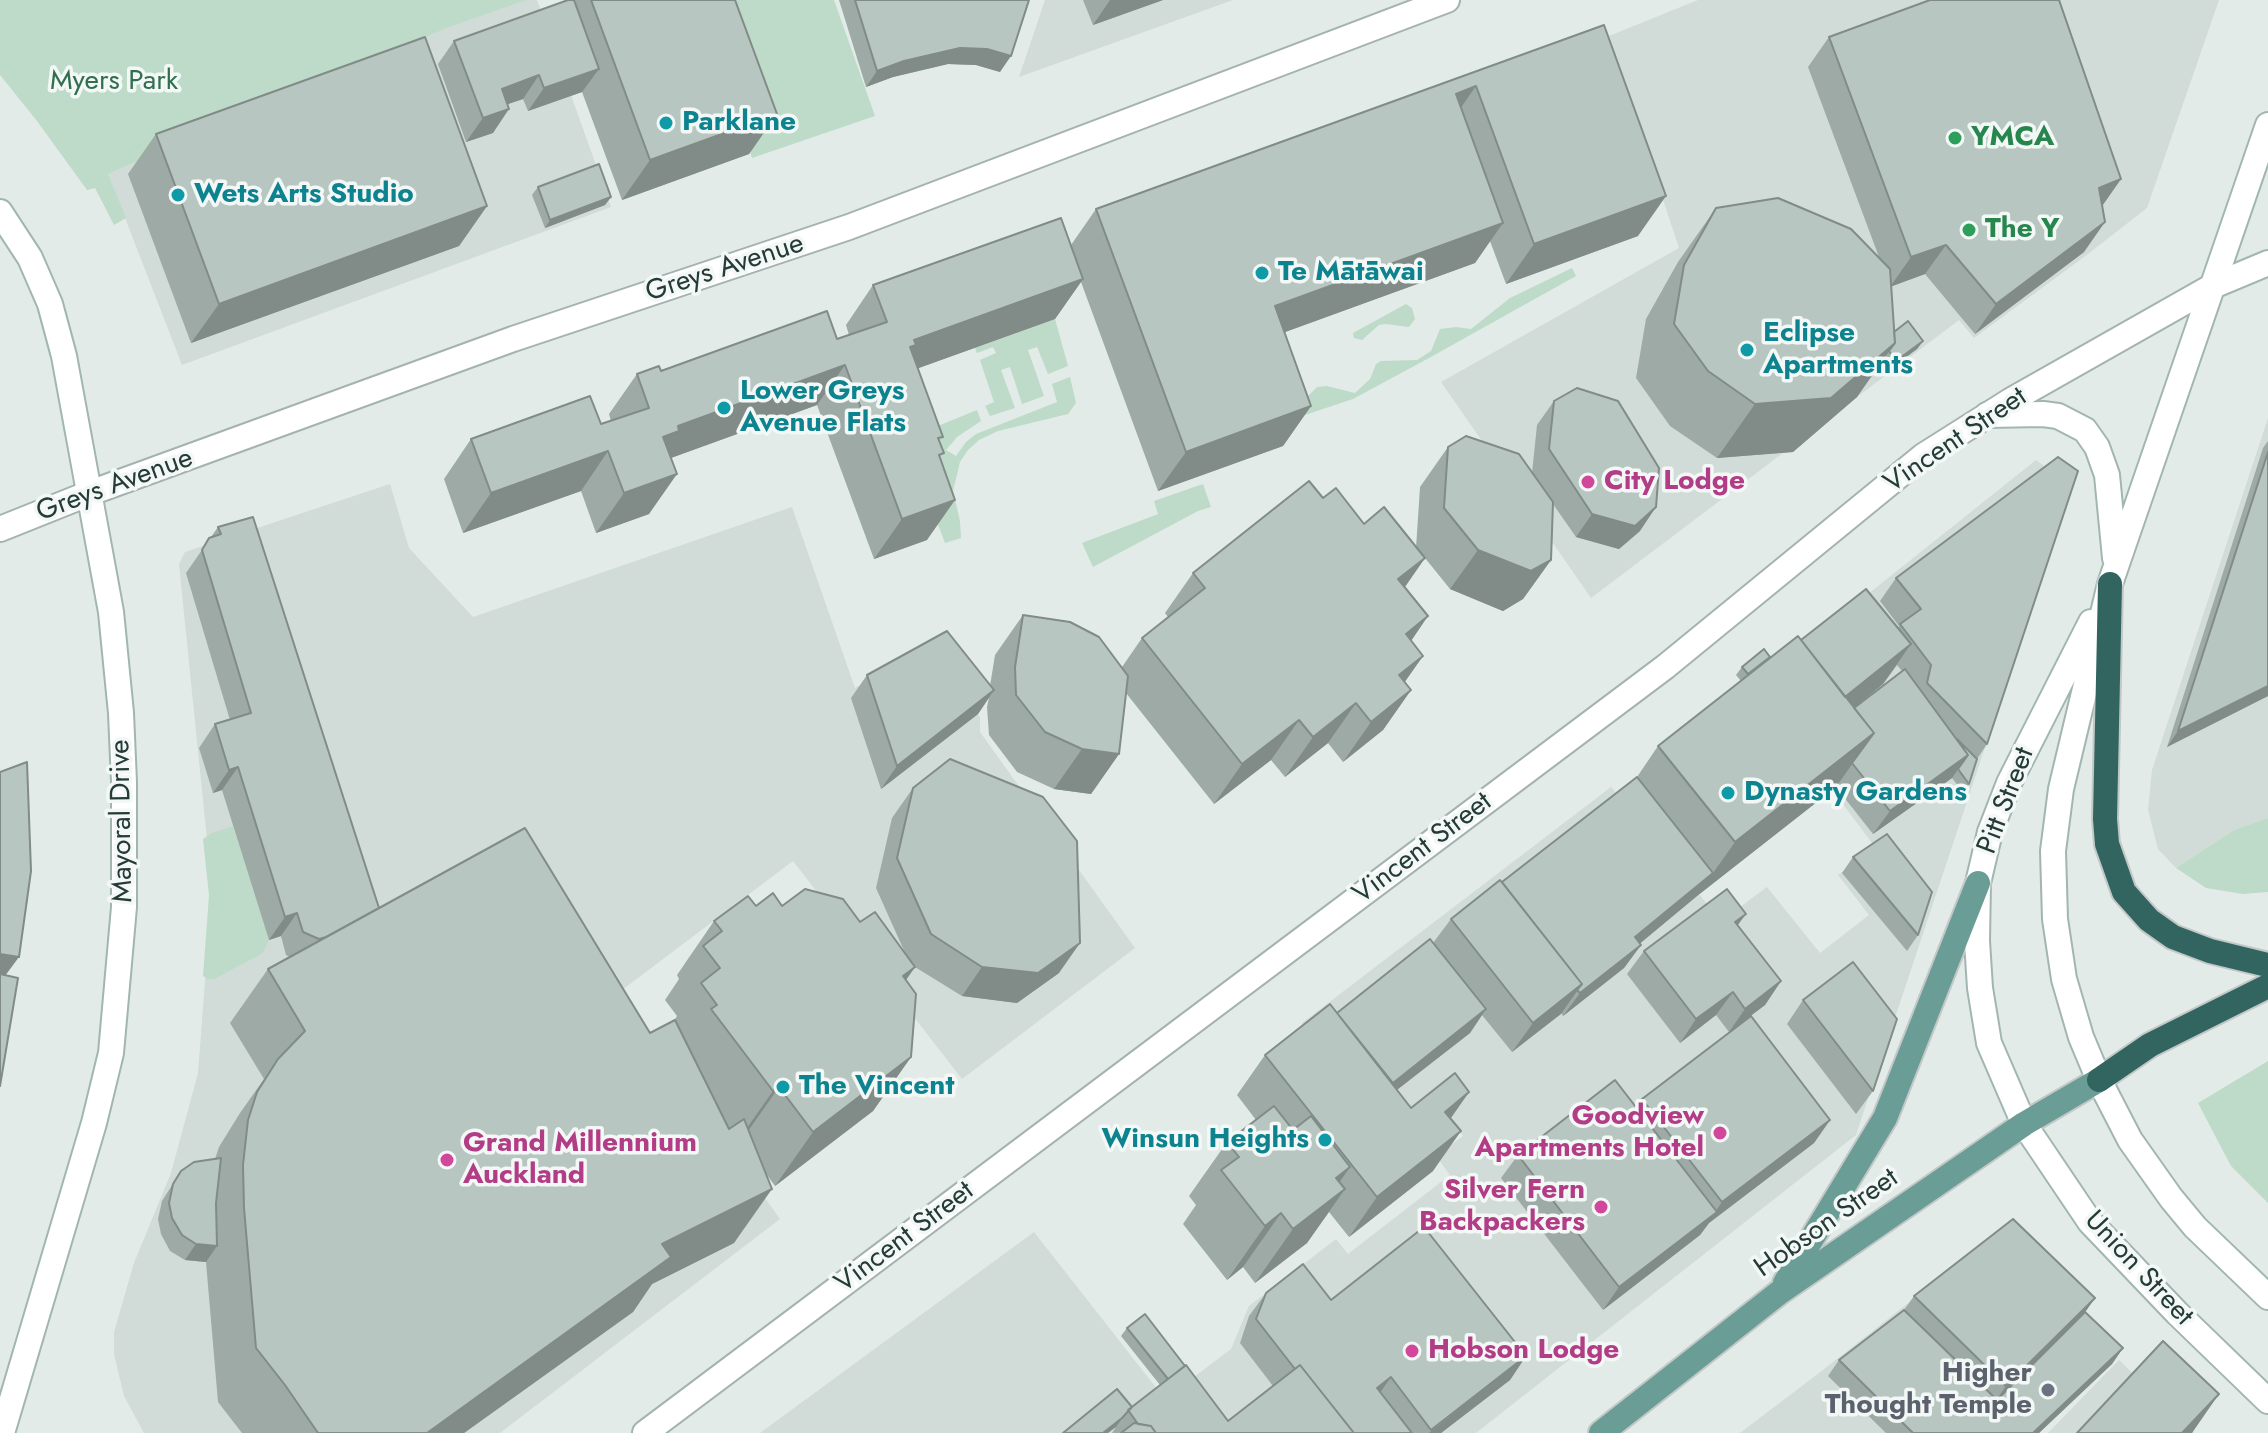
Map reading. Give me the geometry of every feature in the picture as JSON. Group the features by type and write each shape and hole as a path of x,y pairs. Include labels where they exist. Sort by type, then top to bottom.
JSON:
{"highway":[{"path":"2113,574 2105,819 2107,844 2124,892 2149,920 2173,937 2223,955 2268,965"},
{"path":"2099,1080 2150,1045 2268,986"}],"main road":[{"name":"Greys Avenue","path":"0,529 90,493 513,339 849,227 1447,0"},
{"name":"Pitt Street","path":"2099,1080 2081,1037 2064,979 2055,919 2053,851 2061,789 2113,574 2268,125"},
{"name":"Mayoral Drive","path":"0,212 30,258 50,304 64,356 111,612 124,782 124,907 111,1053 94,1123 2,1433"},
{"name":"Vincent Street","path":"645,1433 1665,667 1923,456 1987,415 2213,286 2268,263"},
{"path":"1987,415 2058,416 2085,430 2097,447 2107,475 2113,574"},
{"name":"Pitt Street","path":"2024,1124 1989,1043 1980,988 1978,883 1990,832 2009,783 2113,574"},
{"path":"1780,1292 1885,1118 1978,883"},
{"path":"2099,1080 2130,1140 2171,1198 2195,1227 2268,1297"},
{"name":"Hobson Street","path":"1601,1433 1780,1292 2024,1124 2099,1080"},
{"name":"Union Street","path":"2024,1124 2090,1222 2177,1313 2268,1401"}],"shaded area":[{"path":"511,0 537,0 611,207 182,365 108,174"},
{"path":"1045,0 1233,0 1019,77"},
{"path":"1698,0 2219,0 2147,208 1974,338 1959,320 1591,598 1441,382 1679,248 1609,36"},
{"path":"2268,418 2268,818 2234,830 2176,868 2158,849 2148,810 2152,770"},
{"path":"2036,460 2072,486 1856,1135 1476,1433 760,1433 1034,1232 1165,1399 1231,1349 1249,1306 1336,1239 1348,1254 1450,1175 1436,1156 1463,1136 1434,1099 1388,1134 1302,1023 1611,787 1721,921 1767,887 1820,953 1869,915 1838,875 1875,847 1754,685"},
{"path":"390,484 409,548 473,617 792,507 855,688 929,649 980,717 980,732 1135,948 962,1079 793,861 618,993 780,1219 500,1433 144,1433 124,1396 114,1354 114,1332 134,1263 171,1173 198,1073 212,889 179,564 185,552"},
{"path":"1990,1239 1997,1433 1740,1433 1819,1373"},
{"path":"2119,1360 2194,1433 2048,1433"}],"green space":[{"name":"Myers Park","path":"0,0 526,0 449,27 108,174 126,218 114,225 95,188 87,190 0,75"},
{"path":"705,0 834,0 875,116 752,158"},
{"path":"1572,268 1576,276 1429,358 1353,399 1302,416 1304,400 1317,387 1327,386 1355,393 1370,379 1376,364 1381,361 1417,360 1431,351 1440,329 1471,329 1510,298"},
{"path":"1406,304 1412,308 1415,319 1409,327 1379,325 1362,340 1354,338 1353,333"},
{"path":"1055,319 1068,366 1048,374 1037,347 1028,350 1044,396 1022,404 1010,367 1001,370 1015,408 990,416 985,406 994,402 980,360 996,353 993,347 977,353 975,348"},
{"path":"1070,377 1076,403 1068,414 998,431 979,440 968,450 960,462 953,491 961,538 945,543 931,506 928,430 977,410 981,421 957,437 946,450 956,456 976,434 1057,402 1052,384"},
{"path":"1203,484 1211,507 1093,567 1082,543 1158,514 1154,501"},
{"path":"2268,818 2268,892 2243,894 2206,888 2176,868 2234,830"},
{"path":"233,826 269,940 263,953 214,979 208,979 203,976 209,895 203,839"},
{"path":"2268,1061 2268,1203 2231,1166 2198,1103"}],"building":[{"path":"574,0 599,69 544,88 539,75 502,89 509,109 483,118 454,41"},
{"path":"591,0 735,0 777,114 650,160"},
{"path":"855,0 1029,0 1011,56 987,49 960,48 904,61 877,71"},
{"name":"YMCA","path":"1930,0 2059,0 2121,179 2099,188 2105,222 1996,304 1946,245 1911,257 1829,37"},
{"name":"Te Mātāwai","path":"1604,25 1666,196 1534,244 1476,86 1456,94 1503,223 1275,306 1311,406 1186,452 1096,209"},
{"path":"425,37 487,206 219,304 156,134"},
{"path":"599,164 611,197 550,220 538,187"},
{"path":"1778,198 1851,229 1890,269 1895,343 1831,398 1755,404 1708,371 1674,324 1684,265 1716,208"},
{"path":"1061,218 1083,279 914,340 916,345 910,347 943,437 938,438 944,453 939,455 955,500 902,519 845,365 678,426 679,431 663,437 677,474 624,493 608,451 491,493 471,439 590,396 601,424 649,408 637,374 659,366 661,371 827,311 837,339 887,322 873,285"},
{"path":"1908,321 1923,341 1896,361 1889,351 1895,343 1894,332"},
{"name":"City Lodge","path":"1577,388 1618,401 1659,468 1656,507 1635,526 1592,514 1549,449 1554,401"},
{"path":"1466,436 1519,454 1553,502 1551,560 1531,571 1478,550 1444,508 1448,447"},
{"path":"2268,452 2268,686 2178,731"},
{"path":"2058,457 2078,471 1987,744 1927,683 1931,665 1900,624 1921,609 1896,578"},
{"path":"1309,481 1323,498 1336,488 1364,524 1384,507 1425,558 1398,579 1428,616 1406,634 1423,656 1399,675 1411,690 1371,722 1356,703 1313,737 1299,720 1242,764 1142,638 1205,588 1193,573"},
{"path":"253,517 379,908 319,939 303,932 297,913 285,917 238,767 229,770 215,724 251,713 202,550 209,538 221,534 218,527"},
{"path":"1866,589 1911,644 1845,697 1801,640"},
{"path":"1023,615 1070,622 1099,637 1128,676 1119,754 1082,749 1045,732 1016,695 1015,667"},
{"path":"947,631 994,690 897,766 867,675"},
{"path":"1798,636 1874,733 1735,842 1658,746"},
{"path":"1764,649 1770,657 1748,674 1742,667"},
{"path":"1905,669 1968,755 1890,811 1852,763 1874,733 1854,708"},
{"path":"1957,739 1977,759 1969,784 1958,769 1968,755"},
{"path":"950,759 1043,797 1077,841 1080,943 1038,973 982,967 931,934 897,858 913,788"},
{"path":"27,762 31,871 19,957 0,954 0,772"},
{"path":"1637,777 1713,873 1635,937 1641,945 1580,993 1577,990 1582,984 1502,882"},
{"name":"Grand Millennium Auckland","path":"525,828 650,1033 675,1020 729,1129 744,1119 772,1189 662,1244 671,1257 427,1433 318,1433 256,1348 244,1208 243,1165 248,1120 257,1092 278,1059 305,1031 268,969"},
{"path":"1887,834 1932,892 1918,935 1853,857"},
{"path":"1500,880 1582,984 1533,1023 1451,919"},
{"path":"805,889 843,899 860,922 875,912 915,967 903,976 916,994 911,1057 813,1132 779,1087 773,1091 711,1009 717,1005 701,983 720,968 703,946 722,931 714,921 748,896 756,906 773,893 782,906"},
{"path":"1727,889 1746,914 1735,922 1781,981 1745,1009 1733,992 1696,1019 1644,951"},
{"path":"1430,939 1486,1009 1393,1083 1337,1013"},
{"path":"1853,962 1897,1019 1873,1091 1803,1000"},
{"path":"0,974 18,978 0,1086"},
{"path":"1330,1004 1411,1108 1455,1073 1469,1092 1445,1112 1461,1131 1377,1197 1265,1055"},
{"name":"Goodview Apartments Hotel","path":"1751,1016 1830,1120 1722,1202 1642,1099"},
{"name":"Silver Fern Backpackers","path":"1615,1080 1717,1212 1619,1287 1518,1155"},
{"path":"1274,1106 1293,1130 1311,1116 1350,1167 1336,1178 1345,1189 1293,1229 1281,1213 1265,1226 1221,1170 1239,1157 1227,1142"},
{"path":"221,1158 216,1203 217,1246 196,1244 182,1235 172,1218 169,1203 173,1184 181,1171 194,1162"},
{"path":"2013,1219 2095,1298 2006,1386 1914,1296"},
{"path":"1424,1227 1526,1356 1431,1430 1391,1377 1377,1388 1412,1433 1354,1433 1300,1365 1295,1369 1256,1319 1266,1293 1303,1264 1331,1300"},
{"path":"1904,1310 1997,1400 2085,1312 2123,1348 2033,1433 1913,1433 1839,1360"},
{"path":"1145,1314 1185,1366 1168,1379 1127,1328"},
{"path":"2163,1341 2219,1394 2182,1433 2077,1433"},
{"path":"1186,1365 1228,1421 1300,1365 1354,1433 1156,1433 1151,1426 1138,1424 1128,1410"},
{"path":"1117,1389 1132,1407 1122,1418 1103,1433 1063,1433"},
{"path":"1134,1423 1151,1426 1156,1433 1121,1433"}],"place":[{"name":"Parklane","path":"666,123"},
{"name":"YMCA","path":"1955,138"},
{"name":"Wets Arts Studio","path":"178,195"},
{"name":"The Y","path":"1969,230"},
{"name":"Te Mātāwai","path":"1262,273"},
{"name":"Eclipse Apartments","path":"1747,350"},
{"name":"Lower Greys Avenue Flats","path":"724,408"},
{"name":"City Lodge","path":"1588,482"},
{"name":"Dynasty Gardens","path":"1728,793"},
{"name":"The Vincent","path":"783,1087"},
{"name":"Goodview Apartments Hotel","path":"1720,1133"},
{"name":"Winsun Heights","path":"1325,1140"},
{"name":"Grand Millennium Auckland","path":"447,1160"},
{"name":"Silver Fern Backpackers","path":"1601,1207"},
{"name":"Hobson Lodge","path":"1412,1351"},
{"name":"Higher Thought Temple","path":"2048,1390"}]}
